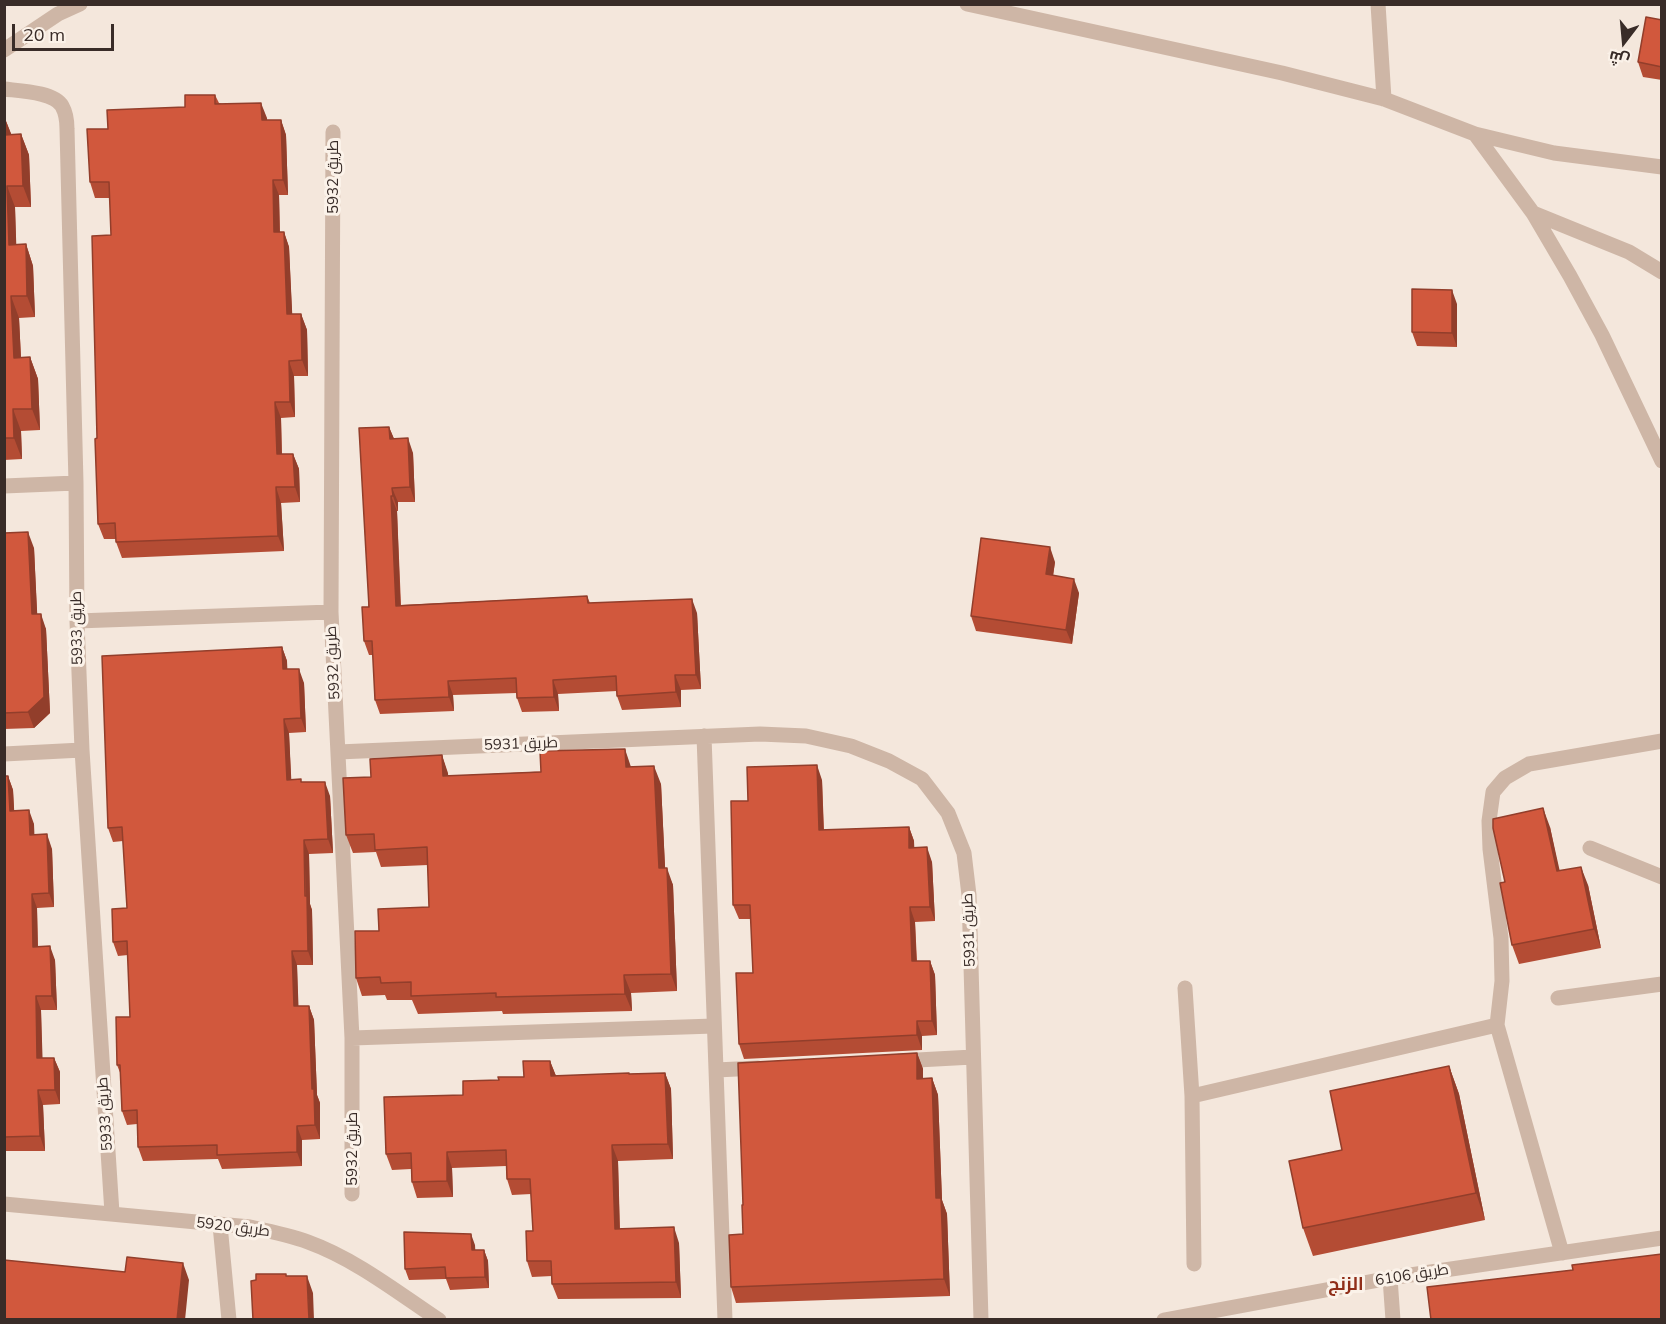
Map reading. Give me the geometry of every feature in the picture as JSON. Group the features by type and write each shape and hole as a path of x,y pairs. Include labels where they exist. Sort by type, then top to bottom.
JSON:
{"street":[{"path":"4,50 58,9 80,4"},
{"path":"967,4 1282,73 1384,99 1475,134 1554,153 1662,167"},
{"path":"1378,4 1384,99"},
{"name":"طريق 5933","path":"4,89 51,96 62,104 66,116 82,750 112,1213"},
{"name":"طريق 5932","path":"333,132 331,612 352,1038 352,1194"},
{"path":"1475,134 1533,213 1570,276 1602,335 1662,461"},
{"path":"1533,213 1629,252 1662,272"},
{"path":"4,486 75,483"},
{"path":"77,621 331,612"},
{"name":"طريق 5931","path":"338,752 760,734 806,736 851,746 889,760 922,779 948,813 964,853 969,895 981,1320"},
{"path":"704,736 725,1320"},
{"path":"1562,1253 1497,1025 1502,981 1501,938 1490,849 1489,820 1493,792 1505,778 1529,765 1662,741"},
{"path":"4,754 82,750"},
{"path":"1590,848 1662,876"},
{"path":"1558,998 1662,984"},
{"path":"1185,988 1192,1096 1194,1264"},
{"path":"1192,1096 1497,1025"},
{"path":"352,1038 714,1026"},
{"path":"880,1062 973,1057"},
{"path":"716,1070 775,1067"},
{"name":"طريق 5920","path":"4,1204 250,1227 279,1233 308,1242 362,1269 439,1320"},
{"path":"220,1225 228,1320"},
{"name":"طريق 6106","path":"1164,1320 1390,1278 1662,1238"},
{"path":"1390,1278 1393,1320"}],"building":[{"path":"1646,17 1662,20 1662,67 1638,62"},
{"path":"185,95 215,95 215,104 261,103 262,120 281,120 283,180 273,180 274,232 284,232 287,314 301,314 302,360 289,361 290,402 275,402 277,454 293,454 295,487 276,487 278,536 116,542 115,523 98,524 95,439 97,438 92,236 111,235 109,182 90,182 87,129 108,129 107,110 185,107"},
{"path":"4,129 5,135 21,134 23,186 7,186 9,245 26,244 27,296 11,296 14,358 30,357 32,409 13,409 14,438 4,438"},
{"path":"1412,289 1452,290 1452,333 1412,332"},
{"path":"389,427 390,439 408,438 410,487 392,488 393,496 391,496 396,606 587,596 588,603 692,599 696,675 675,675 676,692 617,696 616,676 553,680 554,697 517,698 516,678 448,681 449,697 375,700 372,641 364,641 362,607 369,607 359,428"},
{"path":"28,532 32,614 41,614 44,697 28,712 4,713 4,533"},
{"path":"981,538 1050,547 1046,574 1074,579 1066,630 971,616"},
{"path":"282,647 283,669 299,669 301,718 284,719 287,780 325,782 328,839 304,840 308,951 292,951 294,1006 309,1006 315,1125 297,1126 297,1152 217,1155 217,1145 138,1147 137,1110 122,1111 120,1065 117,1065 116,1017 130,1017 127,941 113,942 112,909 127,908 122,827 108,828 102,656"},
{"path":"625,749 626,767 654,766 659,868 667,868 671,974 624,975 625,994 496,997 496,993 411,996 411,982 381,983 380,977 356,978 355,931 379,931 378,909 429,907 427,847 375,850 374,834 346,835 343,778 371,777 370,759 442,755 443,776 541,772 540,751"},
{"path":"817,765 819,830 909,827 909,848 927,847 930,907 910,907 912,961 930,961 932,1021 917,1021 917,1035 739,1044 736,973 753,973 750,905 733,905 731,801 748,801 747,767"},
{"path":"4,776 8,776 10,811 29,810 30,835 47,834 49,893 32,894 33,947 50,946 52,996 36,996 37,1058 54,1058 55,1090 38,1090 40,1136 4,1137"},
{"path":"1543,808 1557,871 1581,867 1594,929 1512,945 1500,883 1505,882 1493,819"},
{"path":"917,1053 917,1079 932,1078 936,1198 941,1198 944,1279 731,1287 729,1235 743,1234 738,1063"},
{"path":"523,1061 550,1061 551,1076 665,1073 668,1144 612,1145 615,1229 674,1227 676,1282 552,1284 551,1261 527,1261 526,1231 533,1231 530,1179 507,1179 506,1150 447,1152 447,1181 412,1182 411,1153 386,1154 384,1097 463,1095 463,1081 524,1077"},
{"path":"1449,1066 1476,1193 1303,1228 1289,1161 1342,1150 1330,1091"},
{"path":"404,1232 471,1234 472,1250 484,1250 485,1277 446,1278 445,1267 405,1269"},
{"path":"1662,1254 1662,1320 1431,1320 1427,1287 1573,1270 1572,1265"},
{"path":"127,1257 183,1263 177,1320 4,1320 4,1260 125,1272"},
{"path":"256,1274 307,1276 309,1320 253,1320 251,1281 256,1280"}],"district":[{"name":"الزنج","path":"1346,1285"}]}
